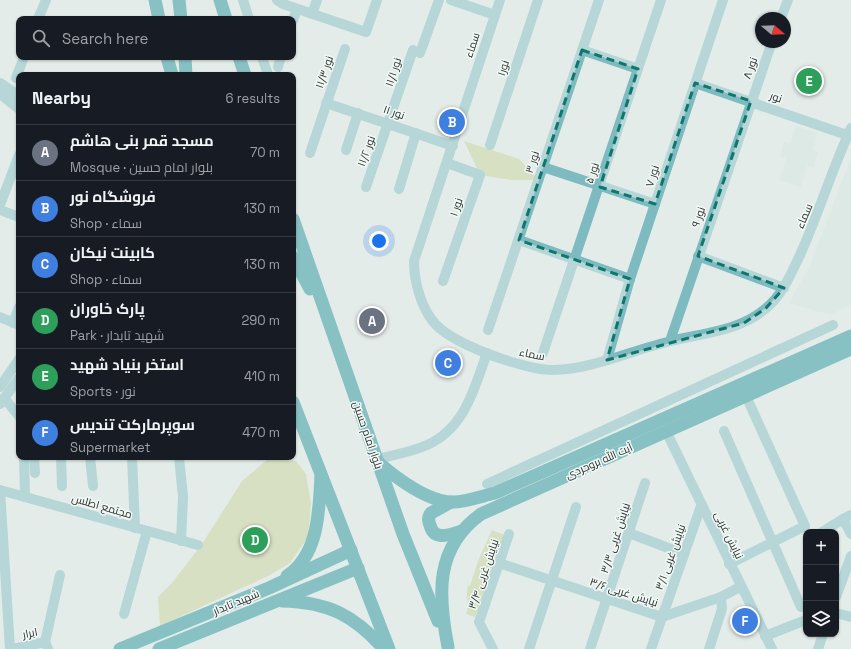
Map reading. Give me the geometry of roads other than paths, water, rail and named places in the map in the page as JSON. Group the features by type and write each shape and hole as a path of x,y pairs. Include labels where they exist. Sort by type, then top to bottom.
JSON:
{"main road":[{"path":"155,0 158,16"},
{"path":"179,0 181,16"},
{"path":"220,0 225,16"},
{"path":"168,60 171,72"},
{"path":"185,60 186,72"},
{"path":"240,60 244,72"},
{"name":"بلوار امام حسین","path":"296,228 403,534 449,648"},
{"path":"296,263 328,322"},
{"name":"آیت الله بروجردی","path":"449,648 441,606 441,586 447,561 462,531 481,514 805,356 851,336"},
{"name":"آیت الله بروجردی","path":"377,461 408,485 423,494 451,502 495,493 642,428 664,425 746,396 851,351"},
{"path":"296,410 389,649"},
{"path":"269,588 292,573 309,549 314,536 318,516 321,472"},
{"path":"451,502 431,513 429,519 430,526 434,534 441,536 462,531"},
{"name":"شهید تابدار","path":"120,649 269,588 351,550"},
{"path":"327,562 332,563 336,572 334,578"},
{"name":"شهید تابدار","path":"159,649 358,568"},
{"path":"274,601 308,603 341,613 363,626 384,649"},
{"path":"171,629 176,642"}],"street":[{"path":"39,16 46,0"},
{"path":"243,0 248,16"},
{"path":"312,14 318,0"},
{"path":"281,1 297,9 366,32 377,0"},
{"name":"نور ۱۱/۱","path":"389,123 438,0"},
{"path":"451,0 495,15"},
{"name":"سماء","path":"500,0 414,261 414,276 432,320 447,332 487,353 512,363 538,369 571,368 607,360 670,341 720,330 744,322 766,308 784,288 810,233 849,132"},
{"name":"نور۱","path":"490,145 538,0"},
{"name":"نور ۳","path":"488,330 599,0"},
{"name":"نور ۵","path":"543,353 600,187 661,0"},
{"name":"نور ۷","path":"607,360 630,279 723,0"},
{"path":"783,12 788,0"},
{"path":"294,16 297,9"},
{"name":"نور ۱۱/۳","path":"310,153 345,48"},
{"name":"نور ۸","path":"751,101 770,48"},
{"path":"582,50 638,69"},
{"path":"18,72 23,60"},
{"path":"263,60 267,72"},
{"path":"0,83 16,94"},
{"name":"نور","path":"696,83 849,132"},
{"path":"0,94 16,107"},
{"name":"نور ۹","path":"670,341 751,101"},
{"name":"نور ۱۱","path":"326,102 453,146"},
{"path":"346,150 358,113"},
{"name":"نور ۱۱/۲","path":"366,187 389,123"},
{"path":"398,189 416,133"},
{"path":"0,205 16,163"},
{"name":"نور ۱","path":"443,281 480,175 447,163"},
{"path":"543,167 655,204"},
{"path":"0,210 16,216"},
{"path":"519,240 630,279"},
{"path":"698,256 784,288"},
{"path":"0,318 16,324"},
{"path":"487,484 833,325"},
{"path":"798,341 805,356"},
{"path":"377,461 426,446 442,437 457,423 472,396 487,353"},
{"path":"0,386 16,363"},
{"path":"16,382 2,401 16,413"},
{"path":"730,564 805,526 746,396"},
{"path":"648,410 664,425"},
{"path":"642,428 648,410"},
{"name":"نیایش غربی","path":"664,425 740,587 772,649"},
{"path":"724,431 802,607"},
{"path":"24,460 25,497"},
{"path":"34,460 35,473"},
{"path":"61,460 62,486"},
{"path":"90,460 93,486"},
{"path":"132,460 135,528"},
{"path":"179,460 183,497 181,541"},
{"path":"533,463 548,470"},
{"name":"نیایش غربی ۳/۳","path":"590,649 608,599 645,483"},
{"path":"0,490 10,649"},
{"name":"مجتمع اطلس","path":"0,490 198,545"},
{"name":"نیایش غربی ۳/۱","path":"651,649 701,506"},
{"path":"529,649 576,507"},
{"path":"827,529 847,517 851,534"},
{"path":"124,614 147,531"},
{"path":"629,533 684,554"},
{"name":"نیایش غربی ۳/۴","path":"493,649 479,622 509,534"},
{"path":"839,588 851,556"},
{"name":"نیایش غربی ۳/۶","path":"499,563 662,617 721,597 740,587"},
{"path":"46,646 60,575"},
{"path":"709,649 722,609 721,597"},
{"path":"839,614 851,617"},
{"path":"765,636 803,621"},
{"path":"818,649 822,637"},
{"name":"ابرار","path":"13,649 46,646"}],"place":[{"name":"استخر بنیاد شهید","path":"809,81"},
{"name":"فروشگاه نور","path":"452,122"},
{"name":"مسجد قمر بنی هاشم","path":"372,321"},
{"name":"کابینت نیکان","path":"448,363"},
{"name":"پارک خاوران","path":"255,540"},
{"name":"سوپرمارکت تندیس","path":"745,621"}]}
